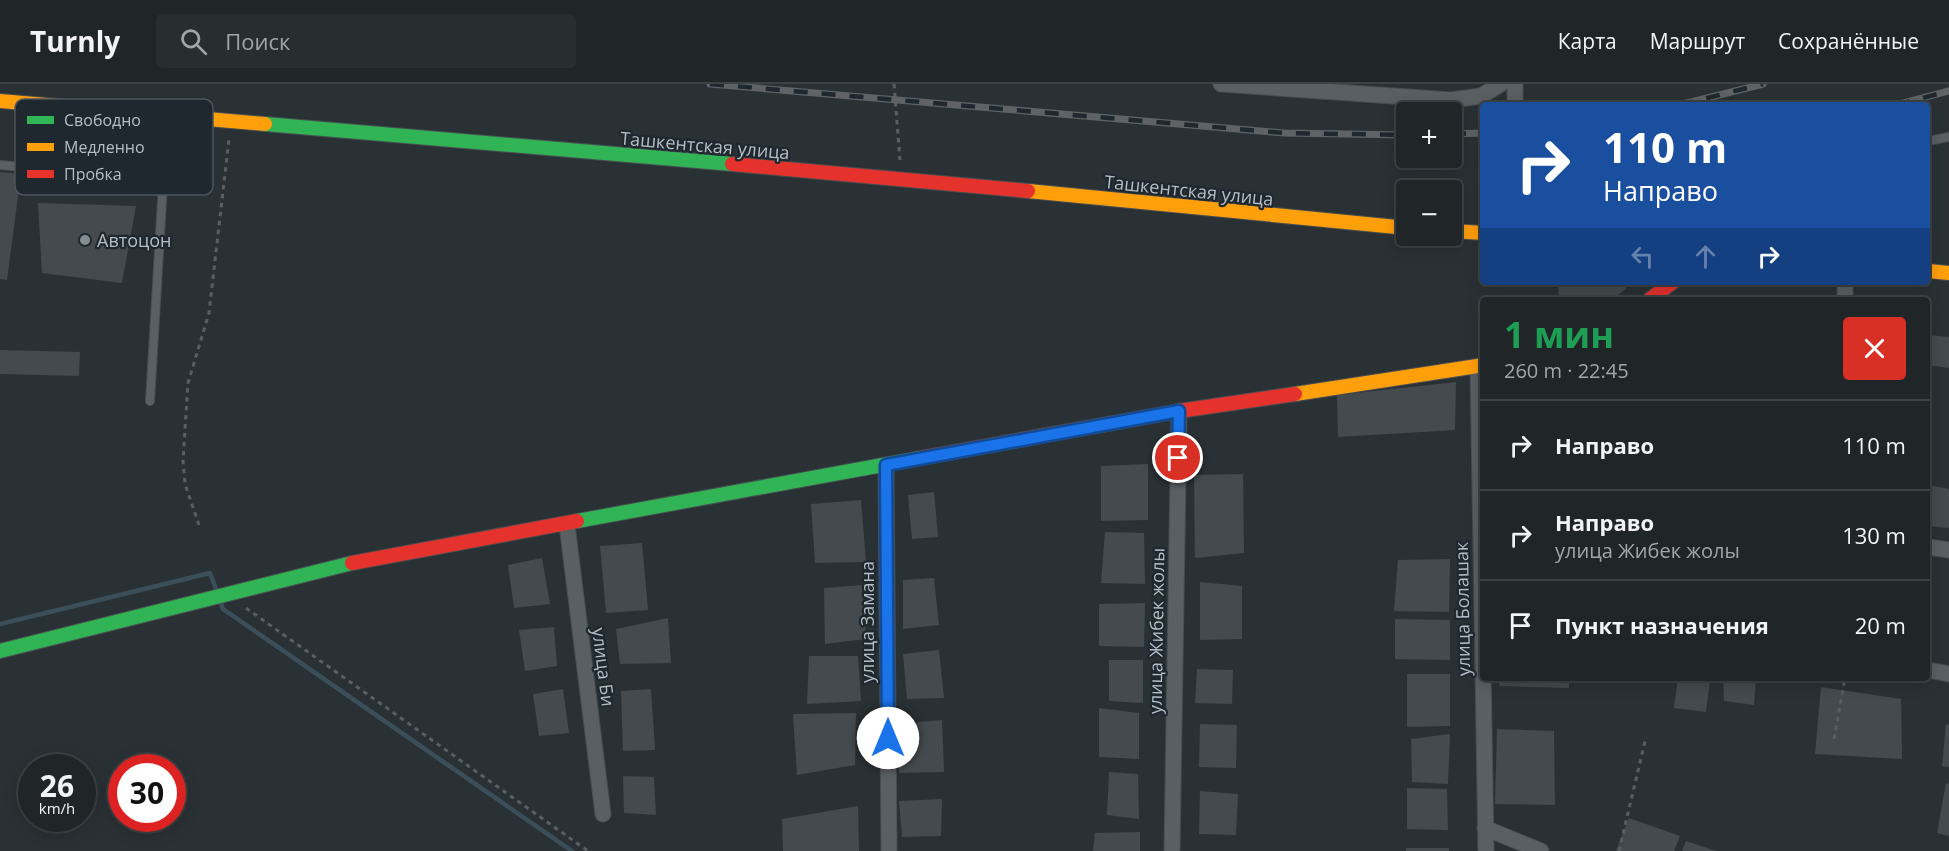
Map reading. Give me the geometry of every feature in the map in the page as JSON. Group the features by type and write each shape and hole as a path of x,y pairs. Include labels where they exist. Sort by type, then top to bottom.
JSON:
{"main road":[{"name":"Ташкентская улица","path":"0,101 15,102"},
{"name":"Ташкентская улица","path":"213,121 901,179 1396,227"},
{"path":"1462,232 1480,233"},
{"path":"1930,271 1949,273"},
{"path":"1654,297 1669,285"},
{"path":"0,651 345,564 1179,411 1480,365"}],"street":[{"path":"1221,84 1451,100 1480,96 1501,84"},
{"path":"1515,84 1515,102"},
{"name":"улица Жибек жолы","path":"1172,851 1179,411"},
{"name":"улица Замана","path":"886,465 889,851"},
{"name":"улица Би","path":"567,525 603,814"},
{"path":"1930,547 1949,550"},
{"path":"1930,670 1949,674"},
{"name":"улица Болашак","path":"1484,681 1486,851"},
{"path":"1485,828 1541,851"}],"lane":[{"path":"1930,141 1949,137"},
{"path":"0,165 15,166"},
{"path":"150,401 162,195"}],"path":[{"path":"894,84 901,179"},
{"path":"199,525 185,484 183,461 188,383 209,313 231,122"},
{"path":"232,591 252,615 588,851"},
{"path":"1834,739 1844,681"},
{"path":"1619,851 1646,737"}],"building":[{"path":"0,172 15,173 15,195 18,195 7,280 0,279"},
{"name":"Автоцон","path":"38,203 136,206 122,283 42,273"},
{"path":"1558,285 1627,285 1626,289 1615,297 1559,297"},
{"path":"1930,335 1949,337 1949,368 1930,365"},
{"path":"0,350 80,352 79,376 0,374"},
{"path":"1456,382 1455,430 1338,437 1337,395"},
{"path":"1148,464 1148,520 1101,521 1101,466"},
{"path":"1243,474 1244,553 1195,558 1194,475"},
{"path":"1930,485 1949,489 1949,528 1930,526"},
{"path":"934,492 938,537 912,539 908,495"},
{"path":"861,500 866,562 815,563 811,504"},
{"path":"1105,532 1144,533 1145,584 1101,583"},
{"path":"642,543 648,610 606,613 600,546"},
{"path":"542,558 550,604 514,608 508,565"},
{"path":"1450,559 1449,612 1394,611 1398,560"},
{"path":"934,578 939,625 903,629 903,580"},
{"path":"1200,582 1242,586 1242,639 1200,640"},
{"path":"862,585 866,639 825,644 824,588"},
{"path":"1145,603 1144,647 1099,646 1099,604"},
{"path":"668,618 671,663 620,664 616,629"},
{"path":"1395,619 1450,620 1450,660 1395,659"},
{"path":"554,627 557,666 525,671 519,630"},
{"path":"939,650 944,698 907,699 903,654"},
{"path":"809,656 858,656 861,701 807,704"},
{"path":"1109,660 1143,660 1143,703 1109,701"},
{"path":"1197,669 1233,670 1232,704 1195,703"},
{"path":"1407,674 1450,674 1450,726 1407,727"},
{"path":"1500,681 1569,681 1569,688 1499,686"},
{"path":"1678,681 1710,681 1706,712 1674,708"},
{"path":"1723,681 1756,681 1754,705 1724,701"},
{"path":"1821,687 1901,699 1902,759 1815,754"},
{"path":"563,689 569,733 539,736 533,694"},
{"path":"651,689 655,750 623,751 621,691"},
{"path":"1099,708 1139,713 1139,759 1099,757"},
{"path":"856,713 855,765 797,775 793,714"},
{"path":"942,720 944,772 899,773 895,724"},
{"path":"1200,724 1237,725 1236,768 1199,767"},
{"path":"1946,724 1949,725 1949,767 1942,766"},
{"path":"1497,729 1554,731 1555,805 1495,804"},
{"path":"1450,734 1448,784 1412,782 1411,739"},
{"path":"1109,772 1138,774 1139,819 1107,815"},
{"path":"623,776 654,777 656,815 624,813"},
{"path":"1946,783 1949,784 1949,836 1937,833"},
{"path":"1407,788 1447,789 1448,830 1407,829"},
{"path":"1200,791 1238,794 1236,835 1199,834"},
{"path":"942,799 941,836 902,837 899,801"},
{"path":"858,806 859,851 783,851 782,819"},
{"path":"1629,818 1680,836 1674,851 1616,851"},
{"path":"1140,832 1140,851 1093,851 1095,833"},
{"path":"1686,841 1716,851 1682,851"},
{"path":"1406,848 1449,848 1449,851 1406,851"}],"waterway":[{"path":"0,624 210,573 216,589"},
{"path":"220,600 223,609 572,851"}],"railway":[{"path":"710,84 1284,133 1396,135"},
{"path":"1691,102 1763,84"},
{"path":"1907,102 1949,91"},
{"path":"1462,134 1480,133"}],"traffic: fast":[{"path":"265,124 732,164"},
{"path":"577,521 921,458"},
{"path":"0,651 352,563"}],"traffic: slow":[{"path":"0,101 15,102"},
{"path":"213,119 265,124"},
{"path":"1028,191 1396,227"},
{"path":"1462,232 1480,233"},
{"path":"1930,271 1949,273"},
{"path":"1295,394 1480,366"}],"traffic: jam":[{"path":"732,164 1028,191"},
{"path":"1653,297 1669,285"},
{"path":"921,458 1179,411 1295,394"},
{"path":"352,563 577,521"}],"place":[{"name":"Автоцон","path":"85,240"}],"route":[{"path":"888,738 886,465 1179,411 1178,458"}]}
